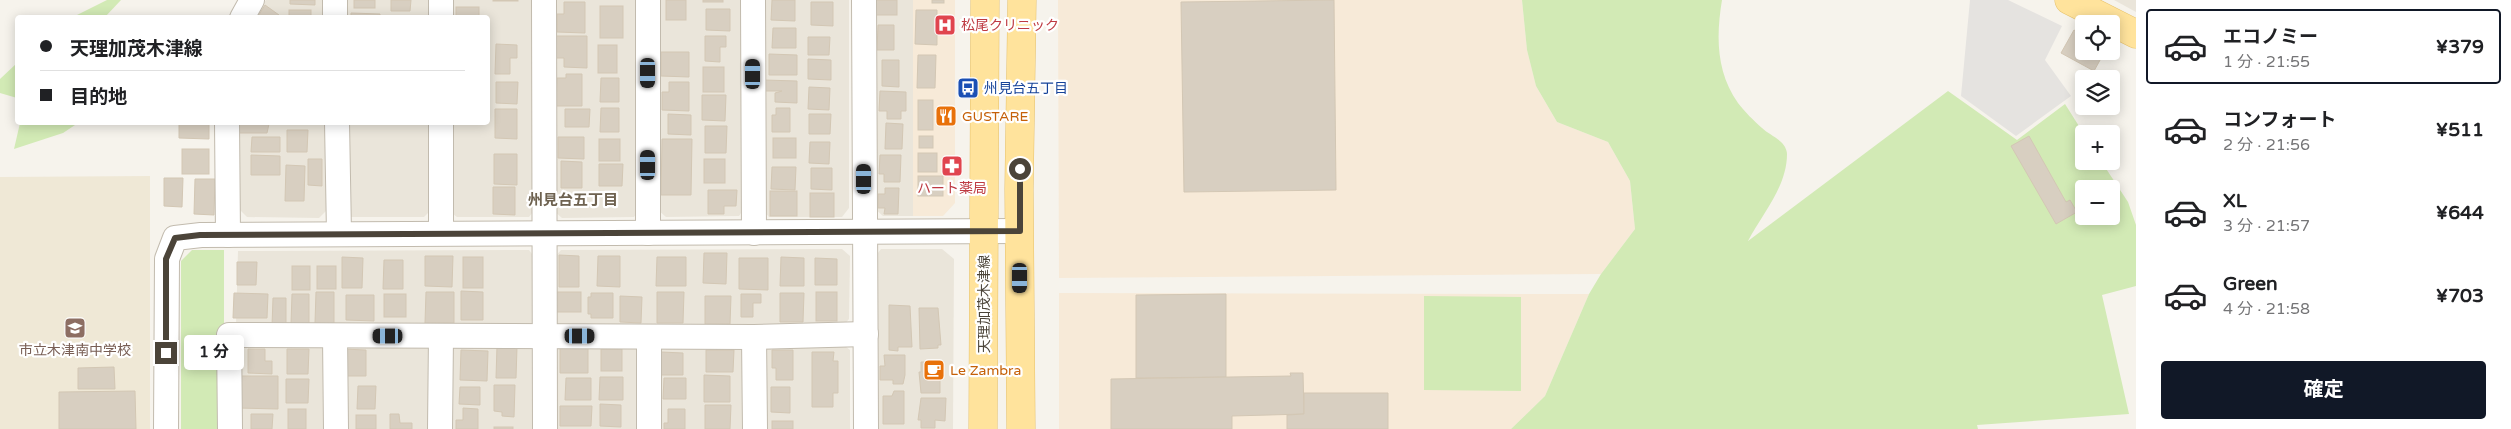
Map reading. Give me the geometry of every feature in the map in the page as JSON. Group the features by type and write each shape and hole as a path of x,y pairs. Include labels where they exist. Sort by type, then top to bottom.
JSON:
{"main road":[{"name":"天理加茂木津線","path":"983,429 985,0"},
{"path":"1021,429 1022,0"},
{"path":"2069,0 2136,34"}],"street":[{"path":"244,15 252,0"},
{"path":"335,0 335,15"},
{"path":"441,0 441,15"},
{"path":"544,0 545,429"},
{"path":"648,0 648,233"},
{"path":"753,0 754,233"},
{"path":"864,0 866,429"},
{"path":"227,125 228,235"},
{"path":"337,125 338,234"},
{"path":"441,125 441,233"},
{"path":"166,429 166,259 175,238 228,235 545,232 864,233 1020,231"},
{"path":"230,429 229,336 754,337 866,334"},
{"path":"335,336 336,429"},
{"path":"440,429 441,336"},
{"path":"649,337 649,429"},
{"path":"754,337 755,429"}],"shaded area":[{"path":"266,0 326,0 326,15 256,15"},
{"path":"343,0 431,0 431,15 343,15"},
{"path":"448,0 535,0 536,208 529,217 457,217 449,211 448,125 490,125 490,15 448,15"},
{"path":"553,0 640,0 640,208 634,217 562,218 553,210"},
{"path":"657,0 745,0 745,207 739,216 666,217 657,209"},
{"path":"761,0 849,0 849,208 842,217 769,217 762,209"},
{"path":"874,0 913,0 913,216 883,216 874,208"},
{"path":"913,0 955,0 955,203 943,216 913,216"},
{"path":"1058,0 1522,0 1527,50 1536,86 1557,122 1608,142 1630,181 1635,229 1601,274 1059,278"},
{"path":"1970,0 2008,0 2062,26 2045,60 2071,96 2016,136 1961,96"},
{"path":"2114,0 2136,0 2136,12"},
{"path":"239,125 326,125 327,210 319,218 247,217 240,210"},
{"path":"344,125 431,125 432,209 424,217 351,217 344,211"},
{"name":"市立木津南中学校","path":"150,176 150,429 0,429 0,177"},
{"path":"842,249 850,256 849,319 843,326 561,327 553,320 553,259 561,250"},
{"path":"881,249 942,249 954,259 953,429 875,429 874,258"},
{"path":"529,250 536,259 536,320 529,327 236,325 238,251"},
{"path":"1059,293 1589,294 1545,396 1511,429 1059,429"},
{"path":"632,343 640,350 640,429 553,429 553,352 561,344"},
{"path":"737,343 745,351 745,429 658,429 658,352 666,344"},
{"path":"841,343 850,350 850,429 762,429 762,352 769,344"},
{"path":"248,344 318,344 327,351 327,429 240,429 240,353"},
{"path":"353,344 425,344 432,351 432,429 344,429 344,353"},
{"path":"456,344 528,344 536,351 536,429 449,429 449,352"}],"green space":[{"path":"107,0 121,0 107,15 77,15"},
{"path":"1522,0 1722,0 1719,40 1725,79 1740,106 1762,128 1781,142 1787,153 1783,178 1773,200 1748,241 1948,91 2017,140 2065,104 2078,125 2075,125 2075,170 2107,170 2114,180 2075,180 2075,225 2120,225 2120,190 2128,202 2136,225 2136,286 2102,295 2129,414 1977,425 1978,429 1511,429 1545,396 1589,294 1601,274 1635,229 1630,181 1608,142 1557,122 1536,86 1527,50"},
{"path":"15,65 15,97 0,93 0,79"},
{"path":"19,125 75,125 63,133 14,149"},
{"path":"192,250 224,250 224,429 181,429 181,261"},
{"path":"1424,296 1521,297 1521,391 1424,390"}],"building":[{"path":"290,0 315,0 315,5 290,4"},
{"path":"354,0 375,0 375,8 354,8"},
{"path":"391,0 411,0 410,11 391,11"},
{"path":"518,0 518,1 493,1"},
{"path":"666,0 686,0 686,20 666,20"},
{"path":"703,0 723,0 723,2 703,2"},
{"path":"772,0 795,0 795,21 771,20"},
{"path":"876,0 897,0 897,15 876,15"},
{"path":"932,0 944,0 944,3 932,3"},
{"path":"1334,0 1336,190 1184,192 1181,2"},
{"path":"564,2 585,2 585,33 557,32 557,14 564,14"},
{"path":"811,2 833,2 833,26 811,25"},
{"path":"265,5 279,15 259,15"},
{"path":"600,6 623,6 623,38 600,38"},
{"path":"456,7 479,7 479,15 456,15"},
{"path":"706,9 730,9 730,31 706,30"},
{"path":"289,10 311,10 311,15 289,15"},
{"path":"916,10 937,10 937,45 915,44"},
{"path":"351,13 380,14 380,15 351,15"},
{"path":"878,25 894,25 894,50 877,50"},
{"path":"773,28 796,28 796,48 772,48"},
{"path":"2074,30 2075,60 2100,60 2095,70 2092,70 2061,53"},
{"path":"555,36 587,36 587,68 564,67 564,58 555,58"},
{"path":"705,36 726,36 726,47 720,47 720,62 705,61"},
{"path":"808,37 830,37 829,55 808,55"},
{"path":"496,44 517,45 517,58 510,58 510,74 495,74"},
{"path":"598,45 617,45 617,73 598,73"},
{"path":"661,52 689,52 689,77 661,76"},
{"path":"769,54 797,55 797,75 769,75"},
{"path":"918,55 936,55 935,88 917,88"},
{"path":"808,59 831,60 831,80 808,79"},
{"path":"882,60 899,60 899,87 882,86"},
{"path":"703,67 724,67 724,92 703,92"},
{"path":"566,74 582,74 582,106 556,106 557,78 566,78"},
{"path":"601,78 619,78 619,102 600,102"},
{"path":"764,80 797,81 797,103 775,102 775,93 782,91 764,91"},
{"path":"496,82 518,82 517,104 496,103"},
{"path":"669,82 689,82 689,111 662,110 662,92 669,92"},
{"path":"809,87 830,88 829,110 808,109"},
{"path":"880,91 906,92 906,111 901,111 901,119 887,119 887,111 879,111"},
{"path":"702,95 726,95 725,121 702,120"},
{"path":"918,100 933,100 933,130 918,130"},
{"path":"601,108 619,108 619,132 600,132"},
{"path":"776,108 790,108 790,132 772,132 772,115 776,115"},
{"path":"495,109 517,109 517,139 495,138"},
{"path":"565,109 590,109 589,127 565,127"},
{"path":"668,114 691,115 691,135 668,134"},
{"path":"809,114 831,114 830,134 809,134"},
{"path":"886,123 903,124 902,149 885,149"},
{"path":"179,125 209,125 209,139 179,138"},
{"path":"238,125 269,125 267,133 238,133"},
{"path":"705,126 727,126 726,153 705,153"},
{"path":"287,130 308,130 307,152 287,152"},
{"path":"919,136 933,136 933,148 919,148"},
{"path":"2029,136 2066,202 2070,200 2075,209 2075,213 2056,224 2011,146"},
{"path":"252,137 280,137 280,152 251,152"},
{"path":"558,137 584,137 584,159 558,158"},
{"path":"773,138 796,138 796,158 773,158"},
{"path":"599,139 620,139 620,161 599,161"},
{"path":"662,139 692,139 691,195 661,195"},
{"path":"810,142 830,142 829,164 809,163"},
{"path":"182,149 209,149 209,174 182,174"},
{"path":"918,153 937,153 937,172 918,172"},
{"path":"494,154 517,154 517,185 494,184"},
{"path":"251,155 280,156 280,175 251,175"},
{"path":"880,155 901,155 900,182 884,182 884,174 879,174"},
{"path":"308,159 322,159 322,186 308,185"},
{"path":"704,159 725,159 725,183 704,183"},
{"path":"561,161 582,162 582,188 561,188"},
{"path":"599,164 623,164 622,186 599,186"},
{"path":"286,165 305,166 304,201 285,201"},
{"path":"772,167 796,167 795,190 771,189"},
{"path":"811,168 832,168 832,190 811,189"},
{"path":"918,176 943,176 943,196 918,196"},
{"path":"164,178 183,178 182,207 164,206"},
{"path":"195,179 215,179 214,215 194,214"},
{"path":"493,187 515,187 515,215 493,214"},
{"path":"885,188 899,188 898,214 884,214 885,208 878,208 878,194 885,194"},
{"path":"708,190 737,190 736,206 724,206 724,214 708,214"},
{"path":"770,191 797,191 797,216 770,216"},
{"path":"810,193 834,193 834,217 810,217"},
{"path":"704,253 727,253 726,284 703,283"},
{"path":"559,255 579,256 579,287 559,287"},
{"path":"425,256 453,256 452,287 425,286"},
{"path":"598,256 620,256 620,287 597,286"},
{"path":"342,257 363,258 362,288 342,288"},
{"path":"463,257 483,257 483,288 463,288"},
{"path":"657,257 686,257 686,286 656,286"},
{"path":"781,257 804,258 804,286 780,286"},
{"path":"739,258 768,258 768,290 739,289"},
{"path":"815,258 837,259 837,285 815,285"},
{"path":"384,260 403,260 403,289 383,289"},
{"path":"237,262 257,262 256,285 237,285"},
{"path":"292,266 310,266 310,290 292,290"},
{"path":"317,266 336,266 336,289 317,289"},
{"path":"461,291 483,292 483,320 461,320"},
{"path":"316,292 334,292 334,324 315,323"},
{"path":"426,292 454,292 454,323 425,323"},
{"path":"553,292 581,292 581,312 553,312"},
{"path":"657,292 684,292 683,323 657,323"},
{"path":"816,292 837,292 837,321 816,321"},
{"path":"234,293 268,294 267,318 233,318"},
{"path":"591,293 613,293 613,318 591,318 591,314 588,314 588,297 591,297"},
{"path":"780,293 804,293 803,322 780,322"},
{"path":"292,294 309,294 309,324 291,324"},
{"path":"384,294 406,294 406,317 384,317"},
{"path":"741,294 761,294 761,303 753,303 753,317 741,317"},
{"path":"1226,294 1226,377 1136,378 1136,295"},
{"path":"346,295 374,295 374,321 346,320"},
{"path":"620,296 642,297 641,323 620,322"},
{"path":"705,296 731,296 730,324 705,324"},
{"path":"273,298 286,298 286,326 272,326"},
{"path":"889,305 910,306 912,347 898,347 898,351 889,350"},
{"path":"919,308 938,308 941,345 938,345 938,348 920,349"},
{"path":"497,346 517,347 516,378 496,378"},
{"path":"560,347 588,348 588,373 560,373"},
{"path":"248,349 265,349 265,361 272,361 272,374 248,373"},
{"path":"287,349 309,349 308,374 287,374"},
{"path":"343,349 366,350 366,376 343,376"},
{"path":"601,349 622,349 622,371 601,371"},
{"path":"461,350 488,351 487,381 460,380"},
{"path":"706,350 734,350 733,372 706,372"},
{"path":"772,350 793,350 793,380 776,380 776,368 772,368"},
{"path":"661,352 683,353 683,375 660,375"},
{"path":"812,352 834,352 833,361 838,361 838,393 833,393 833,407 812,407"},
{"path":"884,355 905,355 903,384 893,384 893,380 880,380 880,366 885,366"},
{"path":"921,362 940,362 940,393 921,393 919,372 921,372"},
{"path":"114,367 115,389 78,389 78,368"},
{"path":"1290,373 1303,373 1304,414 1232,416 1232,429 1111,429 1111,379 1291,376"},
{"path":"704,375 730,376 730,402 704,402"},
{"path":"238,376 278,376 278,409 238,408"},
{"path":"600,377 623,377 623,400 599,400"},
{"path":"566,378 591,378 591,400 565,400"},
{"path":"664,378 686,378 686,399 663,399"},
{"path":"286,379 309,379 308,403 286,403"},
{"path":"494,385 515,385 514,417 502,416 502,412 494,411"},
{"path":"358,386 376,386 375,409 357,409"},
{"path":"460,387 480,387 480,405 459,404"},
{"path":"771,387 790,387 790,413 771,412"},
{"path":"135,391 136,429 59,429 59,392"},
{"path":"894,391 904,391 904,424 883,424 883,396 892,396"},
{"path":"1304,393 1388,393 1388,429 1287,429 1287,415 1304,414"},
{"path":"921,398 946,398 945,421 935,420 935,428 921,428 921,420 918,420"},
{"path":"600,404 621,405 621,427 600,426"},
{"path":"705,405 731,405 730,429 705,429"},
{"path":"560,406 592,406 591,426 560,426"},
{"path":"463,408 478,409 478,429 456,429 456,420 463,420"},
{"path":"288,409 306,409 306,429 288,429"},
{"path":"668,409 685,409 685,429 664,429 664,423 668,423"},
{"path":"251,414 273,414 272,429 251,429"},
{"path":"390,414 399,414 400,423 412,423 412,429 390,429"},
{"path":"356,415 376,415 376,429 356,429"},
{"path":"772,421 793,421 793,429 772,429"},
{"path":"494,427 513,427 513,429 494,429"}],"place":[{"name":"松尾クリニック","path":"945,25"},
{"name":"州見台五丁目","path":"968,88"},
{"name":"GUSTARE","path":"946,116"},
{"name":"ハート薬局","path":"952,166"},
{"name":"市立木津南中学校","path":"75,328"},
{"name":"Le Zambra","path":"934,370"}],"district":[{"name":"州見台五丁目","path":"573,200"}],"route":[{"path":"166,353 166,259 175,238 200,235 545,232 956,233 1020,231 1020,169"}]}
